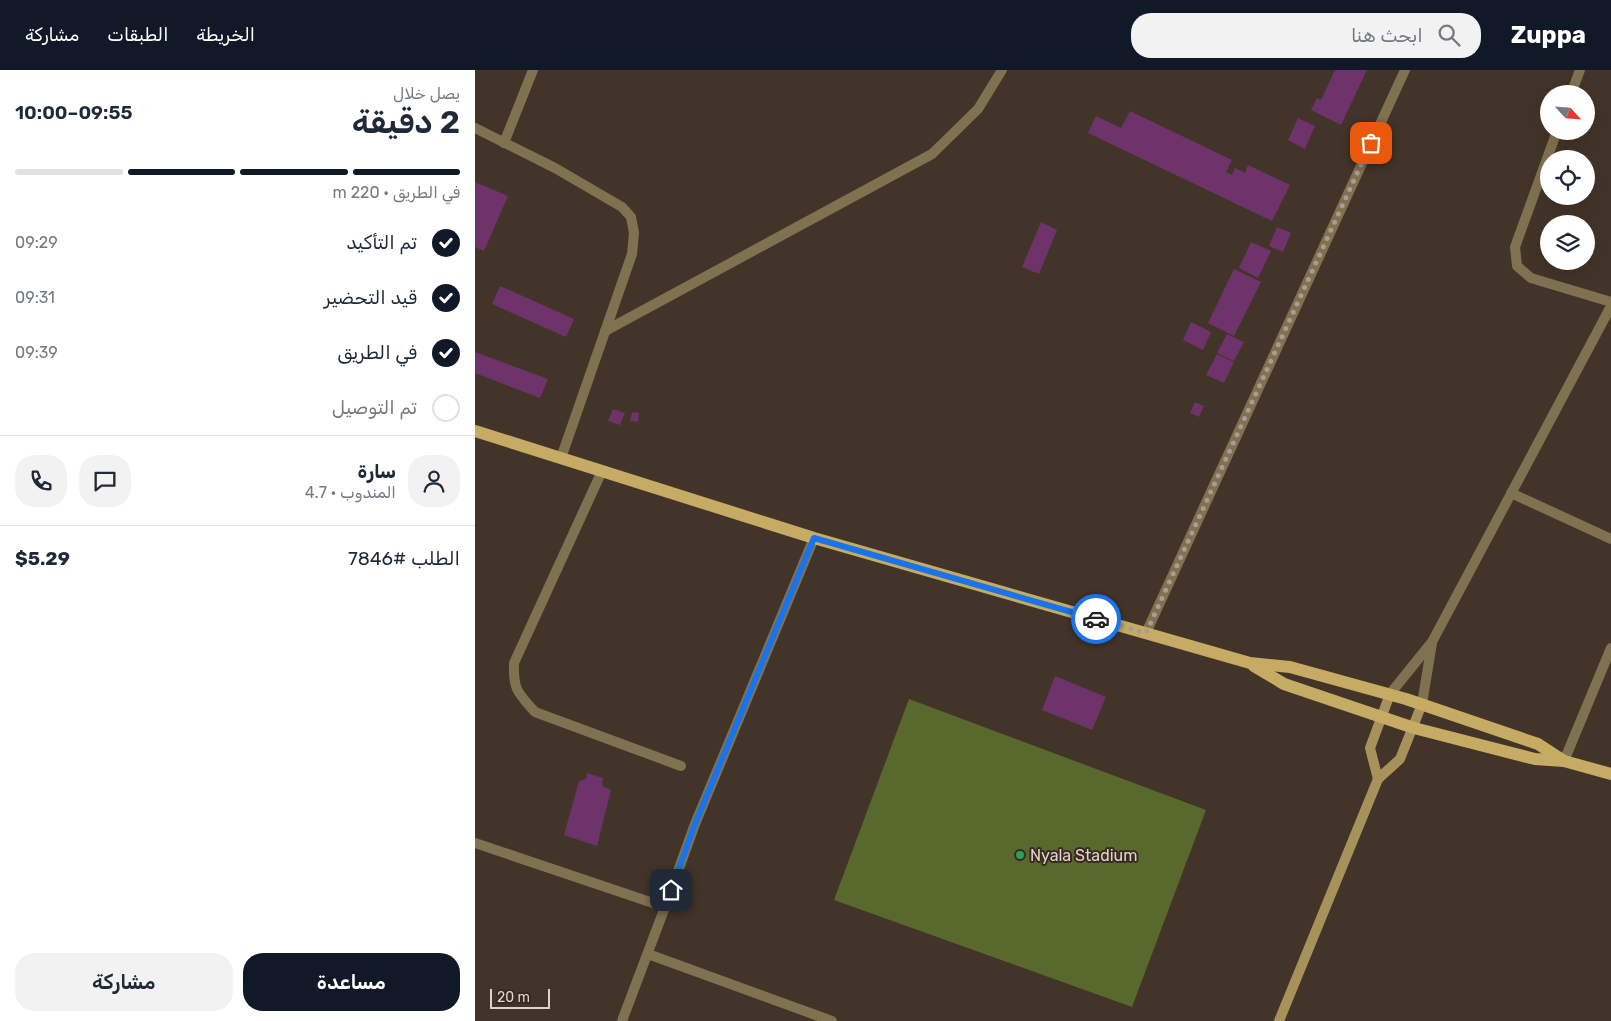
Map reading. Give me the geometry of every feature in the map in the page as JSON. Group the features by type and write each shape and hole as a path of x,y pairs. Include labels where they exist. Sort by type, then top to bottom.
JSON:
{"main road":[{"path":"475,432 814,538 1249,664 1290,667 1390,694 1538,744 1564,761"},
{"path":"1249,664 1284,684 1414,728 1535,759 1564,761 1611,774"},
{"path":"1379,779 1370,748 1390,694"},
{"path":"1279,1021 1379,779 1400,759 1422,704"}],"street":[{"path":"504,143 533,70"},
{"path":"605,331 932,154 977,109 1002,70"},
{"path":"1146,633 1405,70"},
{"path":"1574,85 1579,70"},
{"path":"475,128 555,168 622,207 631,217 634,234 632,254 561,458"},
{"path":"1390,694 1432,642 1611,304 1531,278 1517,266 1515,247 1554,140"},
{"path":"602,471 514,663 513,682 521,696 535,712 681,766"},
{"path":"1511,493 1611,539"},
{"path":"622,1021 695,824 814,538"},
{"path":"1422,704 1432,642"},
{"path":"1564,761 1611,648"},
{"path":"475,843 665,906"},
{"path":"648,954 832,1021"}],"green space":[{"name":"Nyala Stadium","path":"909,699 1206,810 1132,1007 834,900"}],"building":[{"path":"1335,70 1367,70 1341,125 1311,110 1317,98 1321,100"},
{"path":"1130,111 1232,160 1226,172 1232,175 1235,168 1245,173 1248,165 1290,185 1272,221 1088,133 1096,116 1121,128"},
{"path":"1298,118 1315,126 1305,149 1288,140"},
{"path":"475,182 508,196 484,251 475,247"},
{"path":"1041,222 1057,230 1039,274 1022,267"},
{"path":"1277,227 1291,233 1283,252 1269,246"},
{"path":"1251,242 1271,251 1258,278 1239,268"},
{"path":"1234,269 1261,282 1234,336 1208,323"},
{"path":"500,286 574,319 566,337 492,304"},
{"path":"1191,322 1211,332 1203,350 1183,340"},
{"path":"1227,334 1244,342 1234,361 1217,353"},
{"path":"475,352 548,379 540,398 475,373"},
{"path":"1217,354 1234,362 1224,383 1206,375"},
{"path":"1195,402 1204,406 1199,417 1190,413"},
{"path":"613,409 625,413 620,425 608,421"},
{"path":"632,412 639,413 638,422 630,421"},
{"path":"1055,676 1106,697 1092,730 1042,710"},
{"path":"587,773 603,778 602,786 611,790 597,846 564,835 579,781 586,779"}],"way so far":[{"path":"1096,619 1146,633 1371,143"}],"place":[{"name":"Nyala Stadium","path":"1020,855"}],"route":[{"path":"671,890 695,824 814,538 1096,619"}]}
